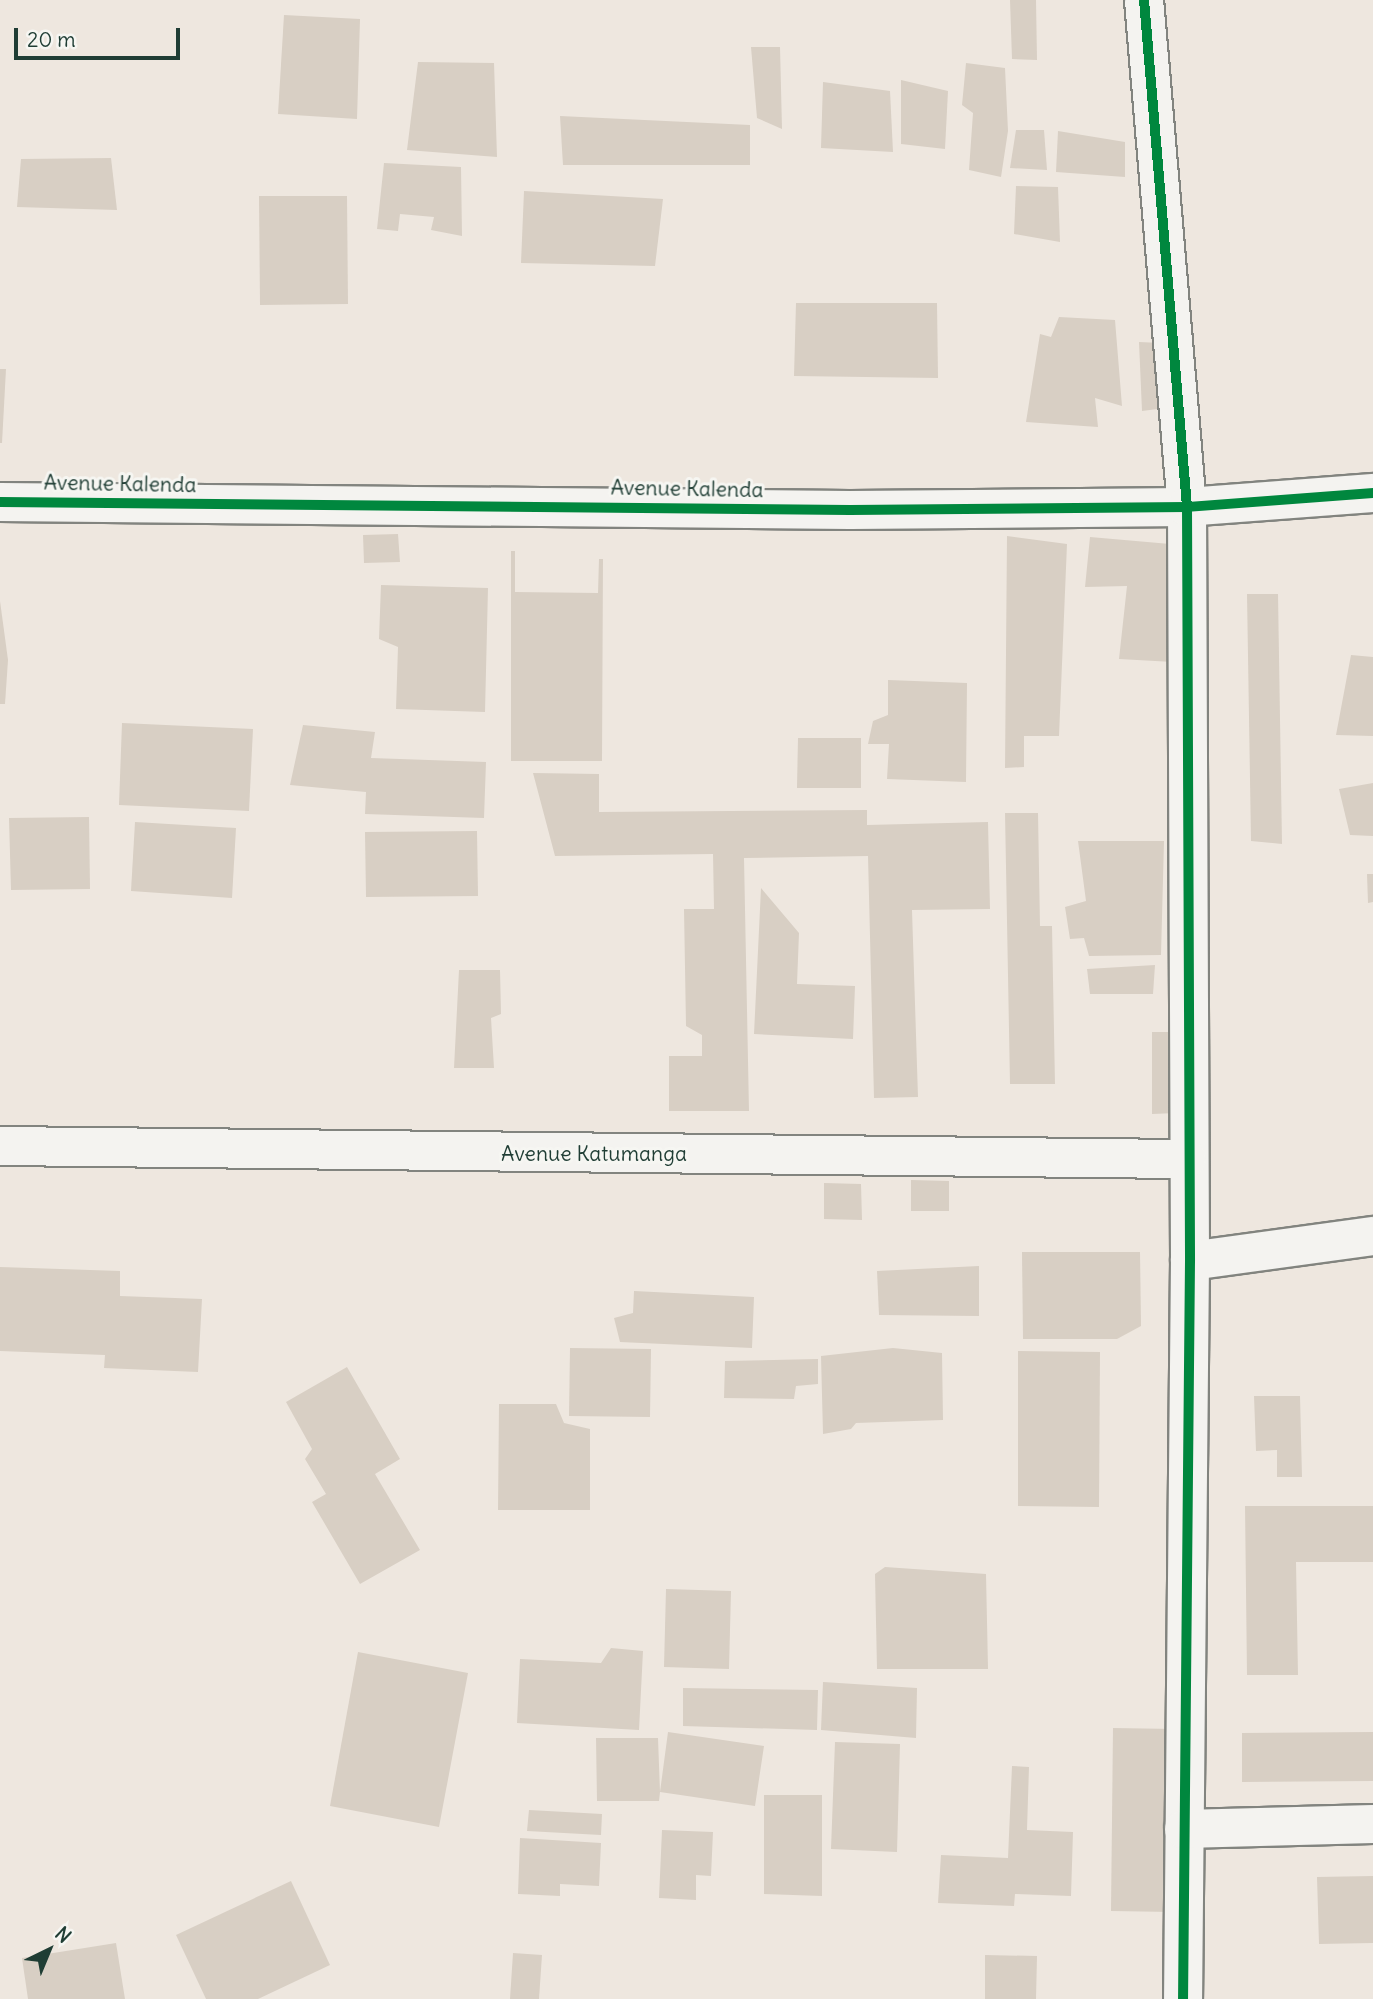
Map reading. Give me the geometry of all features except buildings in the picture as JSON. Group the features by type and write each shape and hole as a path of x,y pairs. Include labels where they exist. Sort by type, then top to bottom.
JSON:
{"street":[{"path":"1144,0 1187,507 1187,1159 1190,1261 1183,1999"},
{"name":"Avenue Kalenda","path":"0,502 850,510 1187,507 1373,493"},
{"name":"Avenue Katumanga","path":"0,1146 1187,1159"},
{"path":"1190,1261 1373,1236"},
{"path":"1184,1829 1373,1824"}],"cycle path":[{"path":"1144,0 1187,507 1190,1261 1183,1999"},
{"path":"0,502 850,510 1187,507 1373,493"}]}
